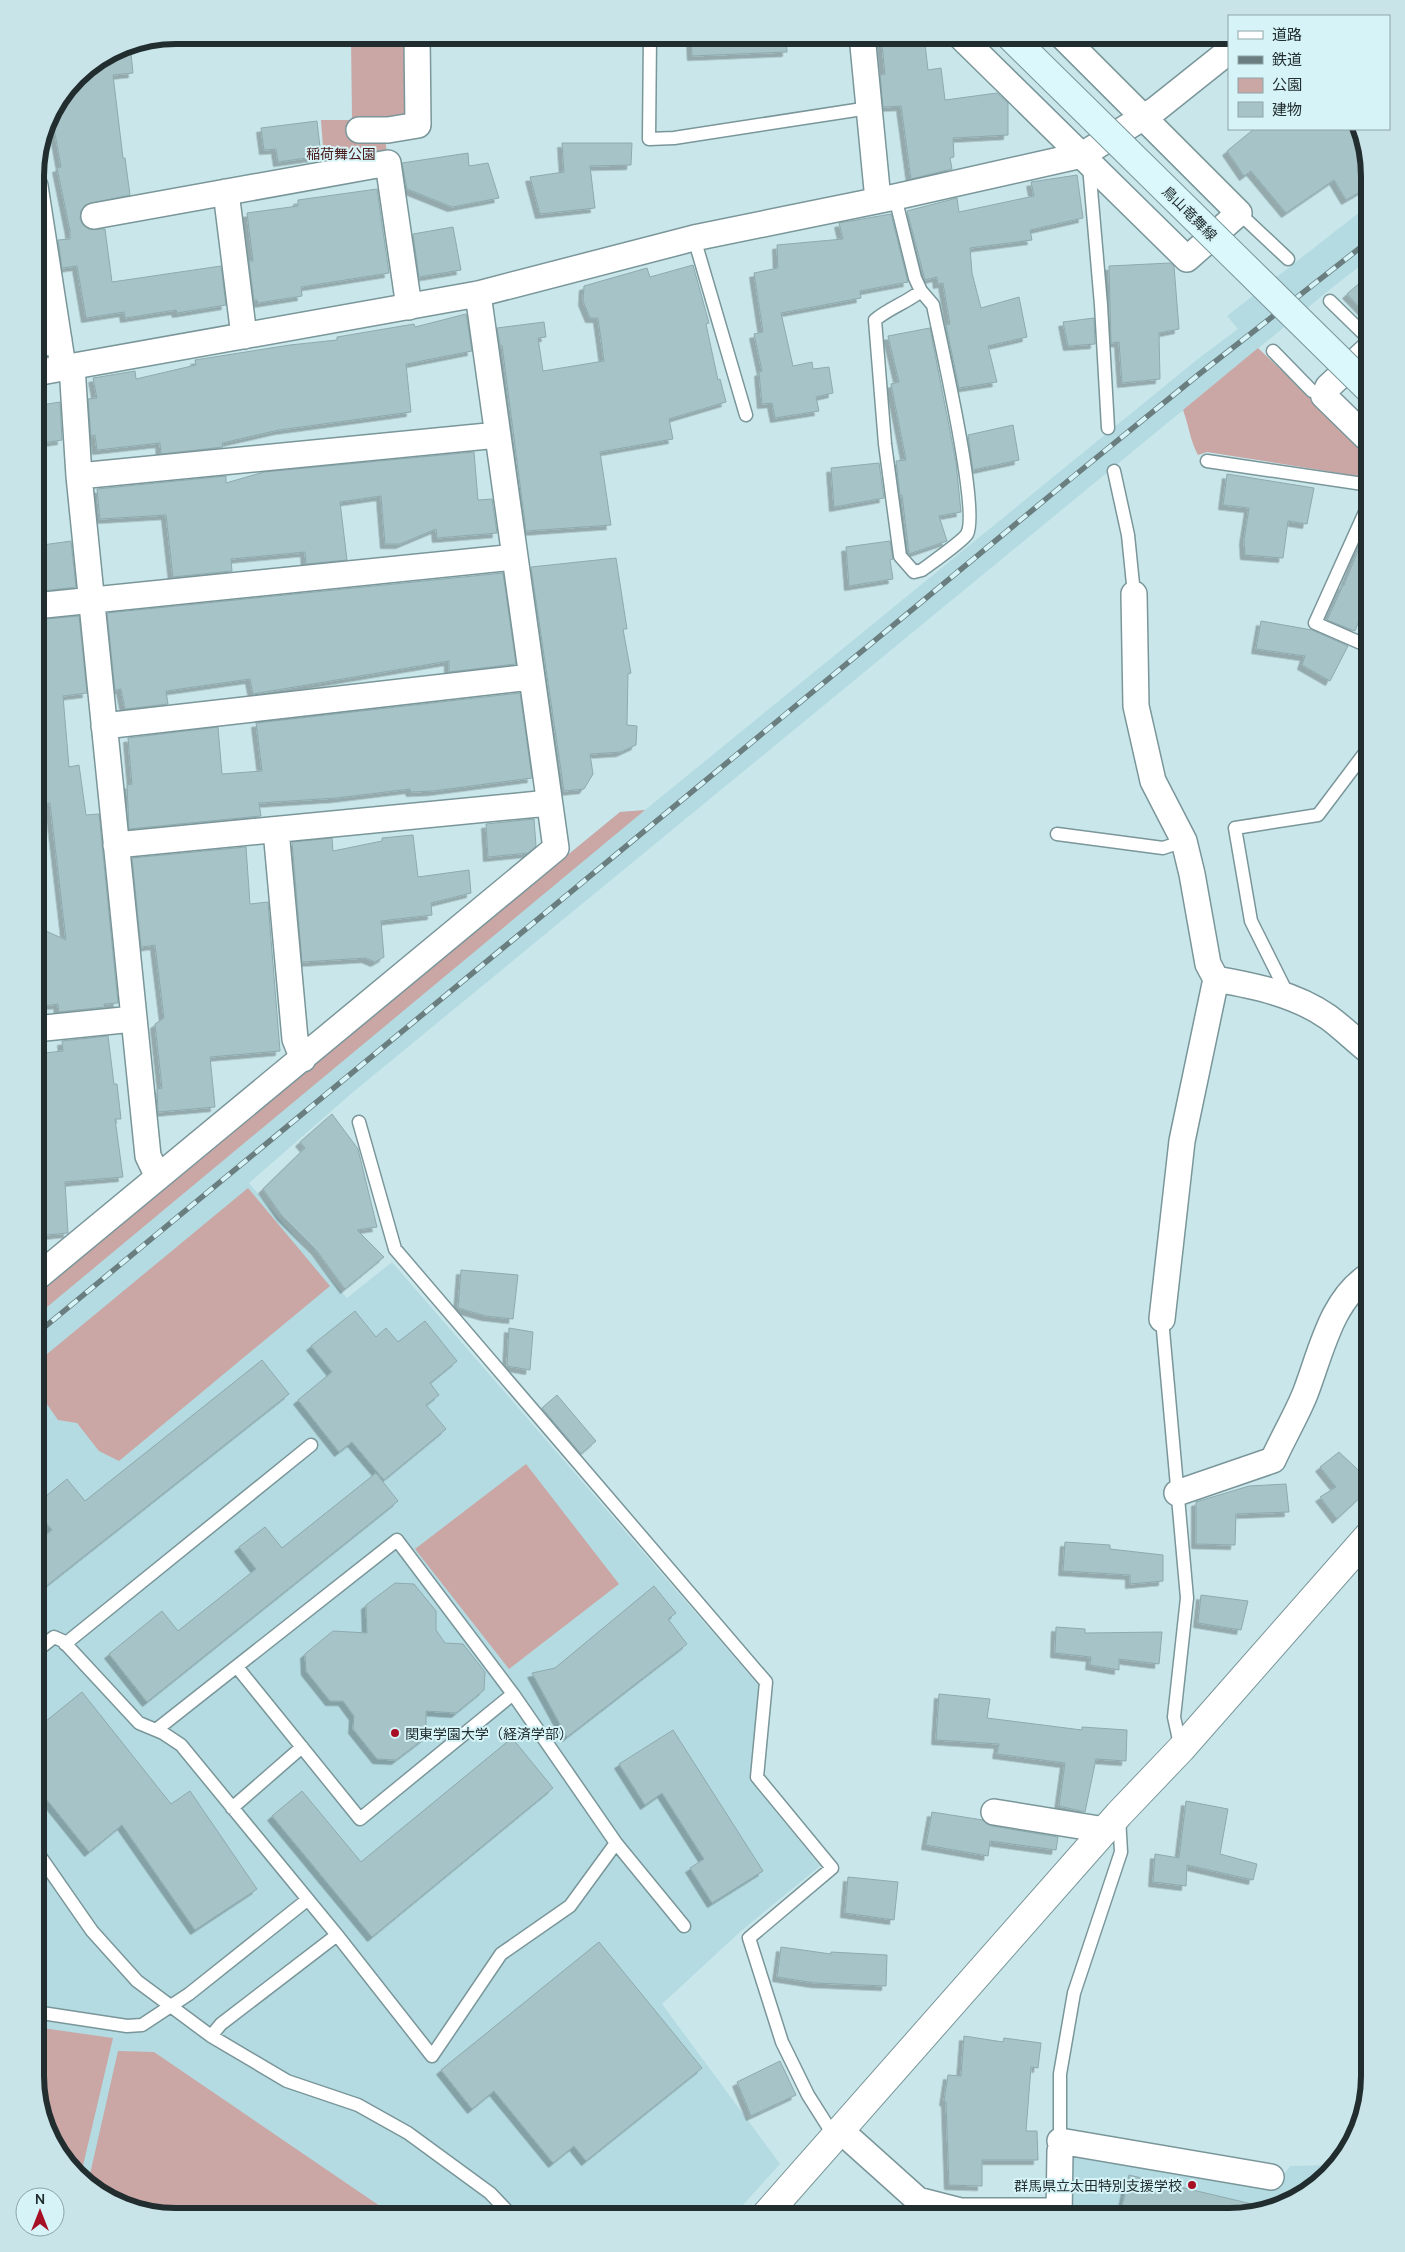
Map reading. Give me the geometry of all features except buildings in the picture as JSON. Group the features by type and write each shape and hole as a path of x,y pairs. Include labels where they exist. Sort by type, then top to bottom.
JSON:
{"main road":[{"name":"鳥山竜舞線","path":"1018,44 1361,381"}],"street":[{"path":"359,130 388,130 418,125 418,44"},
{"path":"863,44 869,108 887,198"},
{"path":"968,44 1187,259 1239,213 1070,44"},
{"path":"44,371 478,294 694,238 1085,159 1155,110 1228,52"},
{"path":"388,130 388,163 409,307"},
{"path":"94,216 388,163"},
{"path":"226,192 244,336"},
{"path":"44,1272 556,848 478,294"},
{"path":"44,303 47,342 67,367 148,1156 158,1177"},
{"path":"1361,356 1328,387 1324,396 1361,432"},
{"path":"79,476 498,435"},
{"path":"44,605 515,557"},
{"path":"1134,594 1136,706 1153,781 1184,841 1192,874 1208,964 1216,979 1182,1141 1162,1319"},
{"path":"104,726 531,677"},
{"path":"116,845 549,802"},
{"path":"276,830 295,1039 303,1058"},
{"path":"1216,979 1259,987 1289,997 1328,1017 1361,1044"},
{"path":"44,1028 133,1019"},
{"path":"1177,1493 1273,1460 1304,1396 1336,1311 1361,1280"},
{"path":"772,2208 1112,1822 1181,1749 1361,1544"},
{"path":"994,1812 1112,1822"},
{"path":"837,2133 918,2200 949,2208"},
{"path":"1059,2208 1060,2146 1271,2177"}],"lane":[{"path":"650,44 649,139 674,138 869,108"},
{"path":"1085,159 1101,305 1108,428"},
{"path":"887,198 915,278 921,291 933,305 968,487 970,520 966,534 922,570 914,572 900,556 885,444 875,320 886,310 908,301 921,291"},
{"path":"1239,213 1288,259"},
{"path":"694,238 746,415"},
{"path":"1330,301 1361,331"},
{"path":"1273,351 1312,391 1324,396"},
{"path":"1207,461 1361,484"},
{"path":"1114,471 1128,536 1134,594"},
{"path":"1361,520 1315,623 1361,642"},
{"path":"1289,997 1251,921 1235,828 1318,815 1361,758"},
{"path":"1057,834 1163,848 1184,841"},
{"path":"359,1122 395,1249 766,1682 757,1777 832,1868 749,1938 782,2042 808,2095 837,2133"},
{"path":"1162,1319 1187,1598 1174,1717 1181,1749"},
{"path":"66,1644 311,1445"},
{"path":"156,1730 397,1540 513,1694 616,1843 684,1926"},
{"path":"44,1645 54,1637 66,1644 139,1723 156,1730 182,1745 337,1935 432,2056 502,1954 570,1906 616,1843"},
{"path":"236,1667 360,1818 513,1694"},
{"path":"232,1808 302,1747"},
{"path":"1060,2146 1060,2074 1074,1993 1121,1852 1112,1822"},
{"path":"44,1862 92,1931 137,1981 211,2036 287,2081 358,2105 408,2133 490,2193 504,2208"},
{"path":"44,2013 127,2026 142,2025 171,2005 307,1900"},
{"path":"211,2036 221,2024 337,1935"}],"shaded area":[{"name":"関東学園大学（経済学部）","path":"1361,211 1361,265 352,1093 249,1183 347,1298 392,1262 759,1686 750,1780 820,1866 740,1932 662,2004 780,2164 740,2208 167,2208 150,2206 117,2195 89,2176 66,2150 57,2135 51,2119 45,2094 44,1285 620,812 645,810 1199,358 1238,329 1227,316"},
{"name":"群馬県立太田特別支援学校","path":"1073,2142 1281,2178 1290,2166 1327,2165 1303,2186 1288,2195 1264,2204 1247,2207 1073,2208"}],"green space":[{"name":"稲荷舞公園","path":"351,44 409,44 412,106 401,119 352,121 355,141 385,137 388,163 325,174 321,120 352,120"},
{"path":"1258,348 1361,445 1361,477 1207,452 1198,455 1183,410"},
{"path":"645,810 44,1310 44,1285 620,812"},
{"path":"248,1188 330,1286 119,1461 99,1451 77,1423 58,1420 44,1400 44,1357"},
{"path":"526,1464 619,1584 509,1669 415,1549"},
{"path":"44,2028 113,2038 82,2169 66,2150 57,2135 46,2102"},
{"path":"118,2051 154,2052 383,2208 167,2208 150,2206 117,2195 90,2176"}],"railway":[{"path":"44,1328 1058,489 1198,375 1361,247"}],"place":[{"name":"関東学園大学（経済学部）","path":"395,1733"},
{"name":"群馬県立太田特別支援学校","path":"1192,2185"}]}
